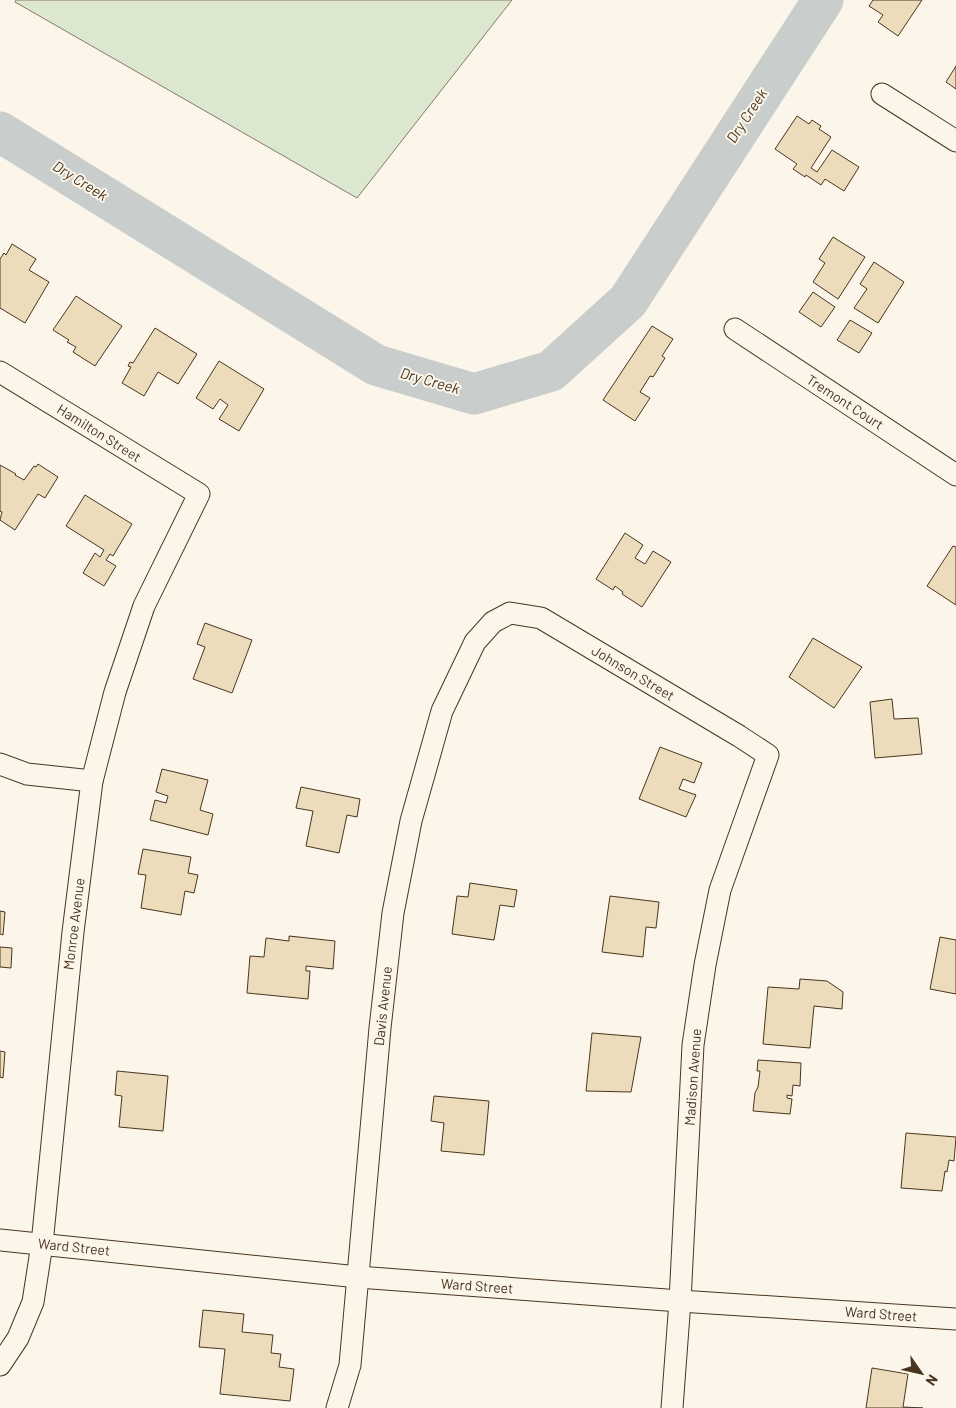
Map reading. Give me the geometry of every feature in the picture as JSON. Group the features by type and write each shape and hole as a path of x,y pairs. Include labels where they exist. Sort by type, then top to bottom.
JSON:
{"street":[{"path":"882,94 956,141"},
{"name":"Tremont Court","path":"734,329 956,475"},
{"name":"Hamilton Street","path":"0,372 199,494"},
{"name":"Monroe Avenue","path":"0,1365 18,1338 33,1302 42,1244 73,932 92,781 116,692 144,606 199,494"},
{"name":"Johnson Street","path":"493,622 510,613 541,618 768,755"},
{"name":"Davis Avenue","path":"337,1408 350,1365 380,1028 393,913 411,821 442,711 475,642 493,622"},
{"name":"Madison Avenue","path":"672,1408 680,1302 693,1045 705,965 720,890 768,755"},
{"path":"0,764 28,774 92,781"},
{"name":"Ward Street","path":"0,1240 358,1277 680,1302 956,1319"}],"green space":[{"path":"16,0 512,0 357,198 15,2"}],"building":[{"path":"873,0 922,0 898,36 878,22 883,15 869,6"},
{"path":"956,66 956,89 946,82"},
{"path":"797,116 809,124 812,120 821,126 819,129 831,137 811,168 817,172 832,150 859,167 844,191 825,179 821,185 806,175 805,177 793,169 797,164 775,149"},
{"path":"833,237 865,257 838,299 813,282 825,263 819,259"},
{"path":"12,244 36,259 29,270 49,282 25,323 0,308 0,259 4,253 6,255"},
{"path":"874,262 904,282 878,323 854,308 867,289 860,284"},
{"path":"813,292 835,307 821,327 799,312"},
{"path":"76,296 122,326 95,366 73,352 76,347 53,330"},
{"path":"850,320 872,333 859,353 837,340"},
{"path":"652,326 673,339 662,356 665,358 653,377 650,376 640,392 650,398 635,421 603,400"},
{"path":"155,328 197,354 178,384 158,372 144,396 122,383 131,367 128,366 130,362 133,363"},
{"path":"219,361 264,389 239,431 219,419 228,405 220,399 213,409 196,398"},
{"path":"38,464 58,477 45,498 38,494 15,530 0,520 2,512 0,511 0,465 24,480 34,466 36,467"},
{"path":"85,495 132,524 113,556 110,554 106,560 116,566 104,586 83,573 95,553 100,557 104,550 66,526"},
{"path":"625,533 643,545 635,558 645,564 653,551 671,562 642,607 622,594 623,592 615,586 613,590 596,579"},
{"path":"953,546 956,547 956,605 927,586"},
{"path":"205,623 252,640 232,693 193,679 205,647 197,644"},
{"path":"813,638 862,667 834,708 789,677"},
{"path":"892,699 894,719 918,718 922,754 875,758 870,702"},
{"path":"660,747 702,763 694,783 683,779 679,789 696,795 686,817 639,799"},
{"path":"162,769 208,780 200,810 213,814 208,835 150,820 155,800 166,803 168,796 156,792"},
{"path":"301,787 360,799 357,817 347,815 339,853 306,846 313,811 296,808"},
{"path":"143,849 191,857 188,873 198,875 194,893 185,891 181,915 141,908 146,875 138,874"},
{"path":"470,883 517,890 514,907 500,905 494,940 452,934 457,896 468,897"},
{"path":"610,896 659,902 656,928 646,927 643,957 602,952"},
{"path":"0,911 5,912 3,935 0,934"},
{"path":"289,936 335,941 333,969 306,966 306,971 310,971 308,999 247,993 250,956 264,957 266,938 289,941"},
{"path":"940,937 956,940 956,994 930,989"},
{"path":"0,947 12,948 11,968 0,967"},
{"path":"800,979 827,981 843,992 842,1009 814,1006 810,1048 763,1044 768,987 799,989"},
{"path":"592,1033 641,1037 631,1092 586,1091"},
{"path":"0,1051 5,1052 3,1078 0,1077"},
{"path":"758,1060 801,1063 800,1086 793,1085 792,1096 787,1095 787,1098 792,1099 790,1114 753,1111 760,1071 757,1071"},
{"path":"117,1071 168,1076 163,1131 119,1127 122,1096 115,1095"},
{"path":"434,1096 489,1101 484,1155 441,1151 444,1123 431,1121"},
{"path":"906,1133 956,1137 954,1161 949,1160 942,1191 901,1188"},
{"path":"203,1310 244,1314 242,1332 273,1335 271,1353 281,1354 279,1367 294,1369 290,1401 220,1394 225,1349 199,1347"},
{"path":"872,1368 908,1374 903,1407 923,1408 866,1408"}],"waterway":[{"name":"Dry Creek","path":"0,132 376,365 474,394 551,371 628,301 823,0"}]}
